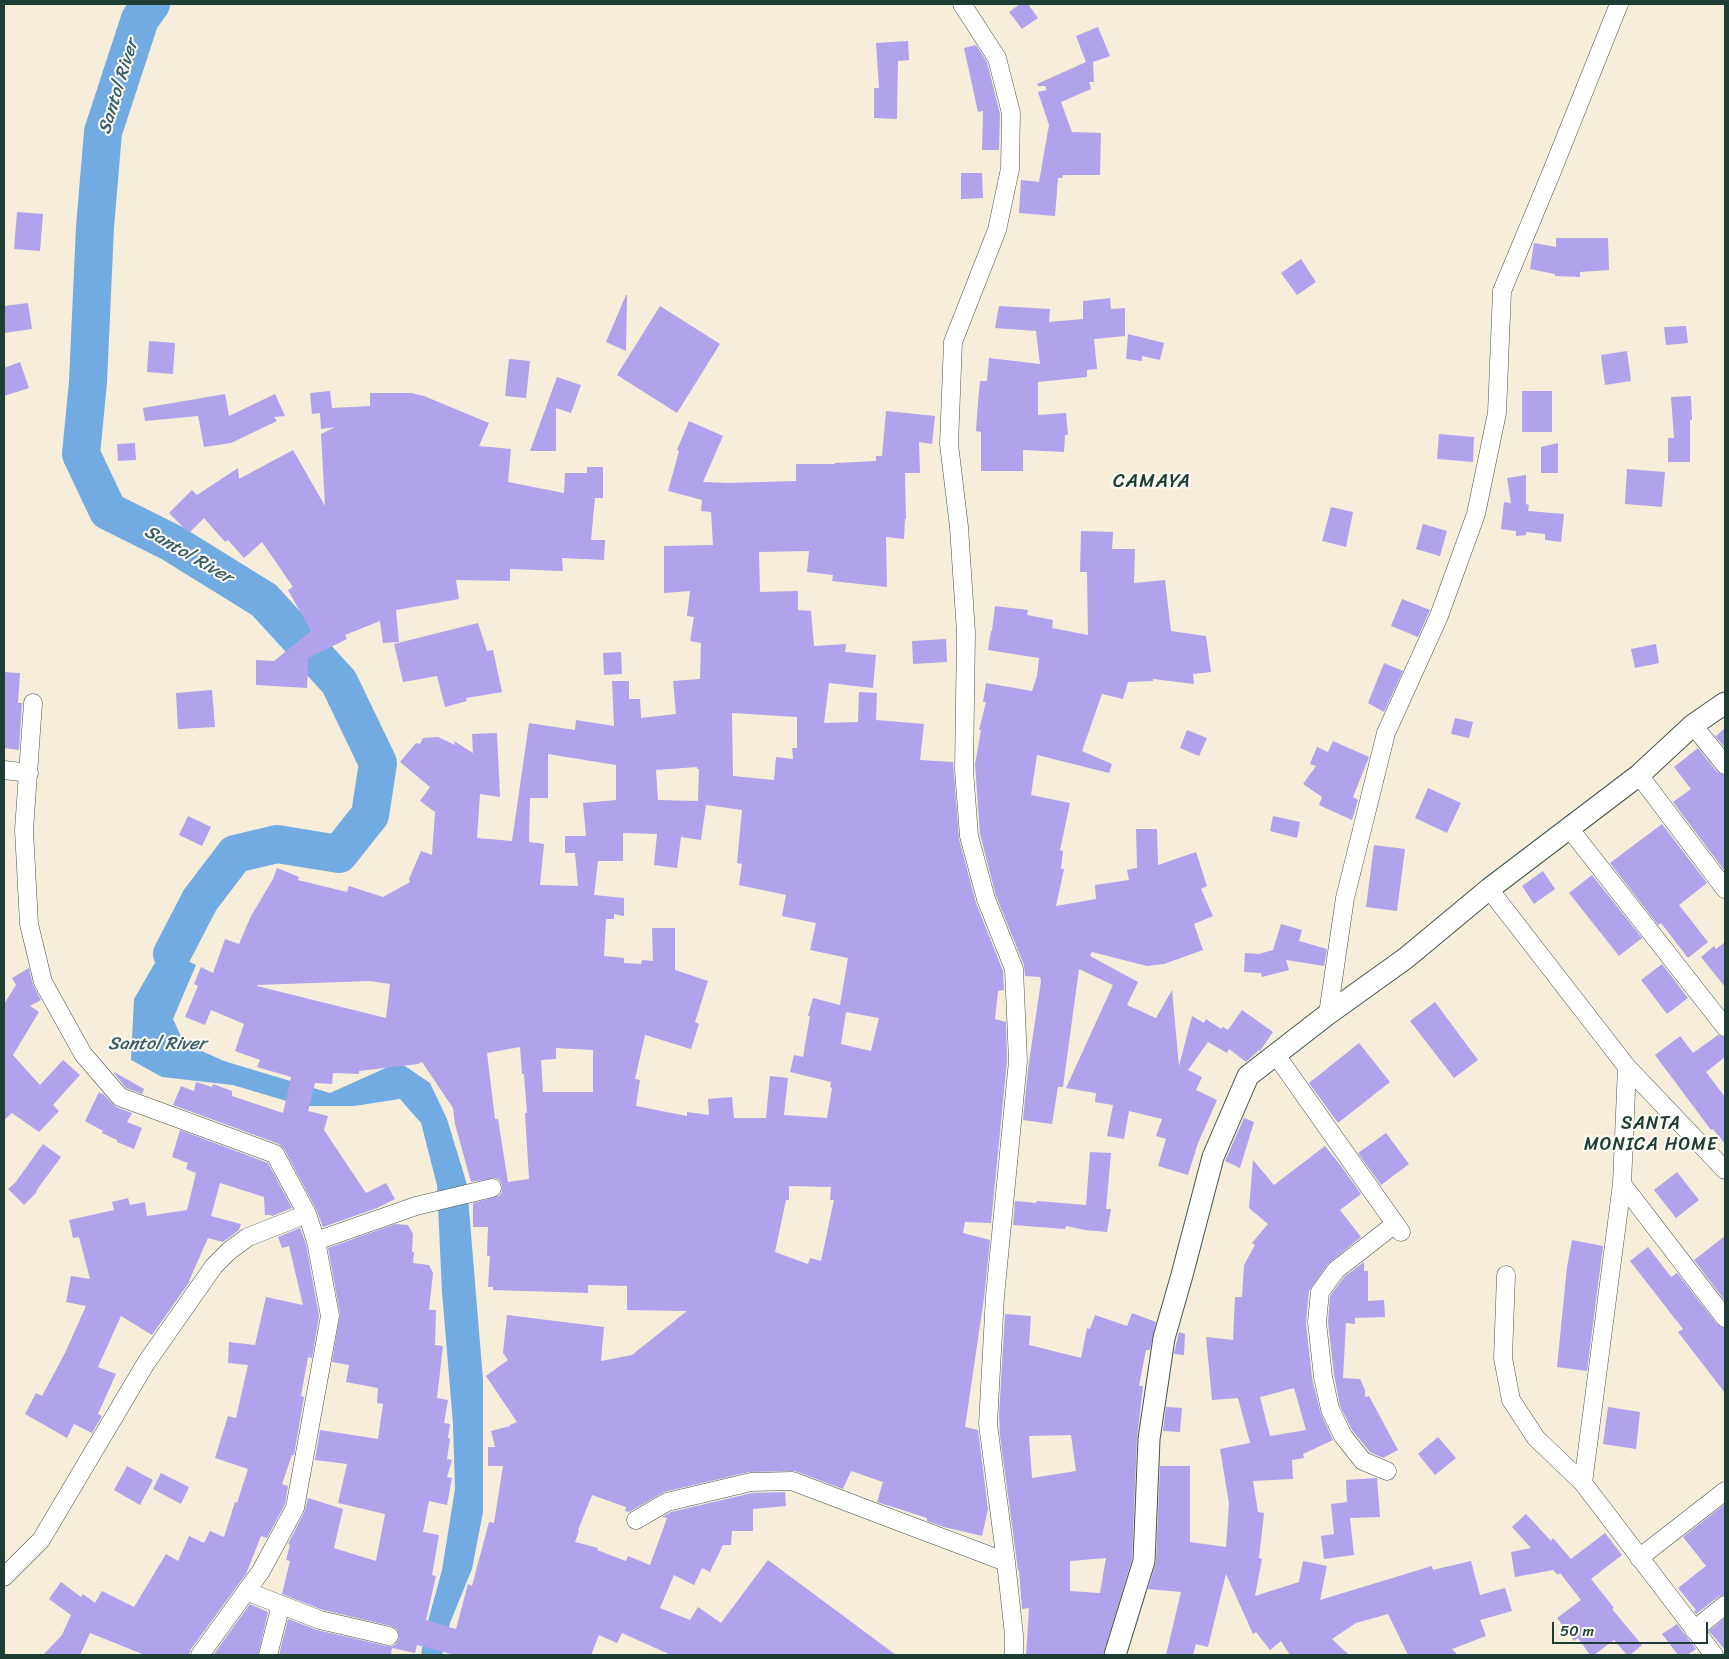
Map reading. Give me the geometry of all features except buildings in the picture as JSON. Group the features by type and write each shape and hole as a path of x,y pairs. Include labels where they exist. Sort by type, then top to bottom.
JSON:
{"street":[{"path":"962,4 996,58 1010,113 1010,169 997,230 953,342 949,444 958,527 966,633 964,770 969,836 986,899 1014,969 1015,978 1018,1061 995,1296 988,1424 1006,1562 1014,1635 1014,1655"},
{"path":"1328,1014 1345,898 1386,733 1439,616 1476,514 1497,413 1502,291 1619,4"},
{"path":"33,703 24,830 29,924 43,982 83,1054 120,1098 275,1154 307,1214 316,1241 330,1316 295,1508 261,1571 200,1655"},
{"path":"1115,1655 1144,1561 1149,1439 1164,1338 1213,1157 1248,1076 1328,1014 1406,958 1490,889 1639,775 1693,725 1725,703"},
{"path":"1693,725 1725,765"},
{"path":"4,770 29,773"},
{"path":"1639,775 1725,889"},
{"path":"1569,828 1725,1027"},
{"path":"1490,889 1627,1067 1725,1170"},
{"path":"1276,1055 1398,1229 1336,1270 1320,1292 1317,1322 1323,1377 1330,1409 1343,1436 1363,1461 1387,1471"},
{"path":"1583,1483 1622,1184 1627,1067"},
{"path":"1622,1184 1725,1318"},
{"path":"316,1241 416,1206 484,1190"},
{"path":"4,1577 41,1540 146,1363 214,1266 229,1251 248,1237 307,1214"},
{"path":"1506,1275 1503,1358 1511,1400 1536,1438 1583,1483 1714,1655"},
{"path":"636,1520 667,1502 751,1482 792,1481 1006,1562"},
{"path":"1640,1558 1725,1491"},
{"path":"246,1591 320,1620 389,1636"},
{"path":"268,1655 281,1604"},
{"path":"1694,1630 1725,1605"}],"water":[{"name":"Santol River","path":"163,949 196,965 173,1019 184,1043 224,1061 330,1093 399,1062 430,1083 447,1119 467,1185 483,1380 483,1512 472,1569 450,1623 442,1655 421,1655 424,1636 442,1570 455,1489 453,1424 442,1292 437,1185 421,1123 400,1099 354,1106 303,1106 233,1085 162,1077 131,1060 134,999"}],"waterway":[{"name":"Santol River","path":"151,4 140,19 103,132 95,227 88,382 81,454 108,511 172,543 264,600 339,682 378,763 370,815 339,854 277,844 235,854 200,900 172,954"}],"district":[{"name":"CAMAYA","path":"1152,482"},
{"name":"SANTA MONICA HOME","path":"1651,1134"}]}
